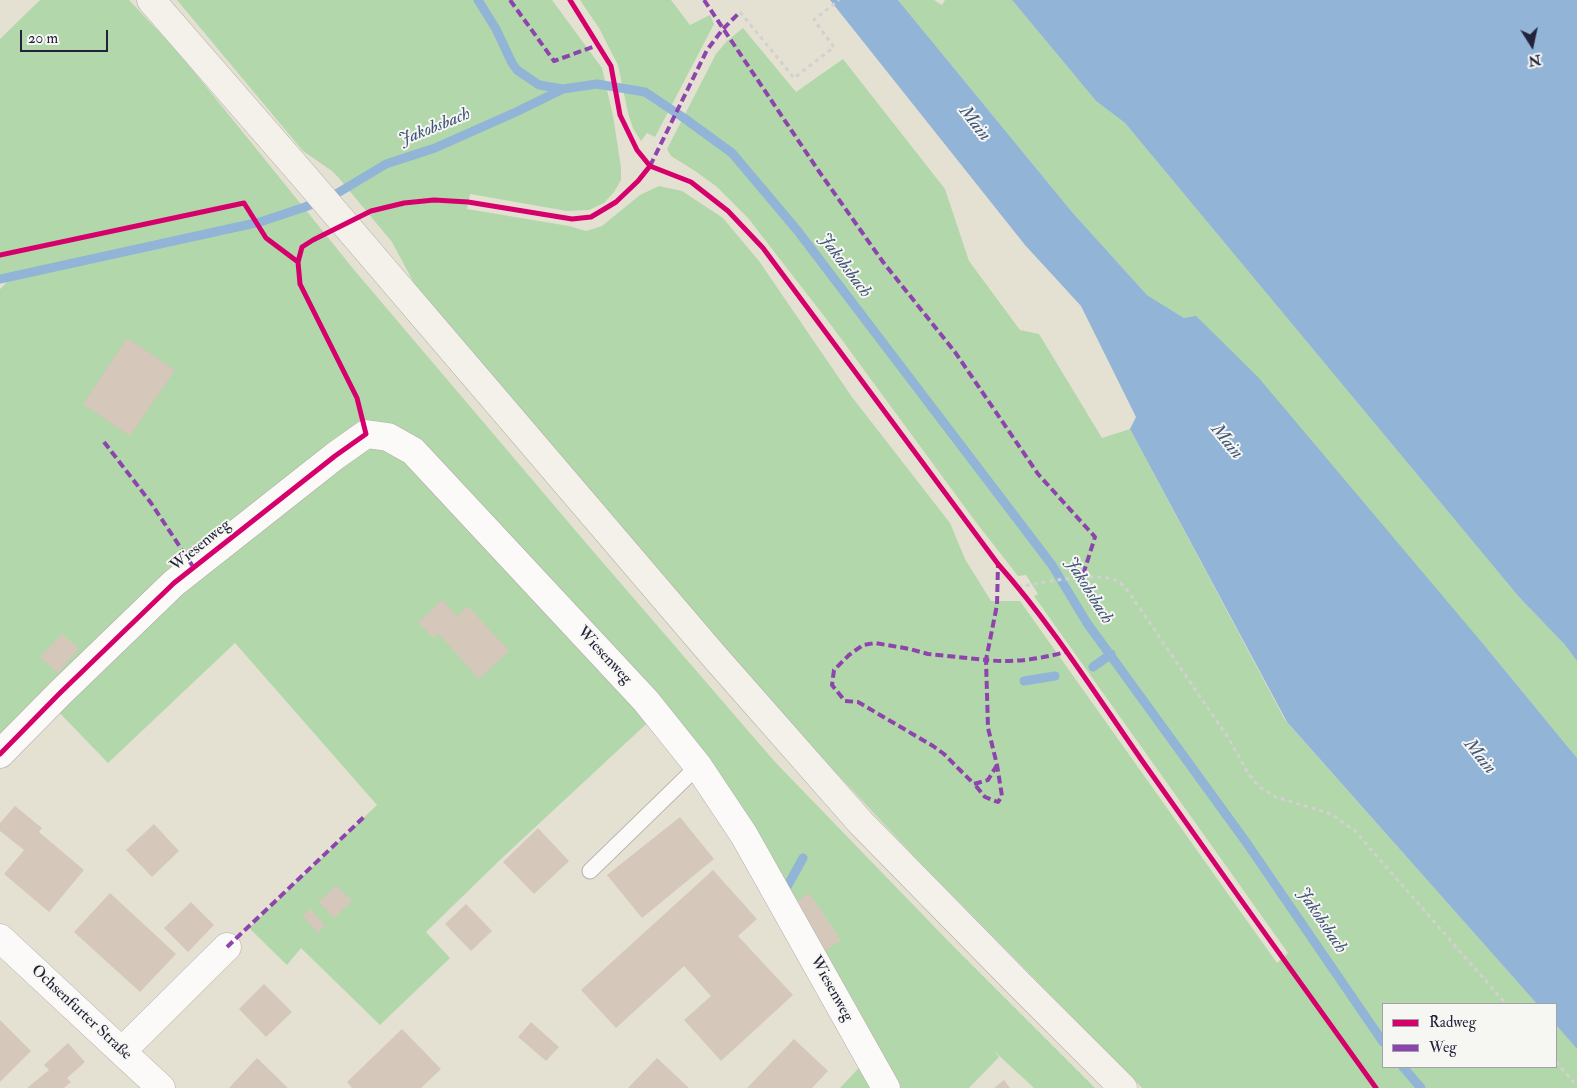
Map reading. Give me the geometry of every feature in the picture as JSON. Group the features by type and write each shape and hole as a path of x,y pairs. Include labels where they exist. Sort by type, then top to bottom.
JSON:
{"main road":[{"path":"151,0 309,182 707,649 861,823 1024,990 1123,1088"}],"street":[{"name":"Wiesenweg","path":"0,754 174,583 335,456 366,434 388,437 413,451 646,701 698,766 744,835 886,1088"},
{"name":"Ochsenfurter Straße","path":"0,938 161,1088"},
{"path":"122,1051 227,947"}],"lane":[{"path":"590,871 698,766"}],"path":[{"path":"740,12 794,78 834,47 814,20 840,0"},
{"path":"266,238 298,262"},
{"path":"299,269 300,255"},
{"path":"1018,587 1082,578 1106,577 1120,582 1219,724 1248,773 1258,786 1276,797 1332,814 1354,830 1505,1003"},
{"path":"1557,1063 1577,1086"}],"green space":[{"path":"40,0 129,0 178,52 355,271 775,762 954,947 1095,1088 1034,1088 994,1051 999,1057 969,1088 840,1088 868,1058 657,714 501,859 426,932 450,958 380,1025 301,948 287,965 249,928 377,805 235,643 108,763 50,703 0,739 0,289 11,278 0,279 0,39"},
{"path":"177,0 552,0 602,68 613,116 621,167 621,180 614,192 604,203 589,210 567,211 470,194 467,209 569,226 586,231 602,226 640,195 659,186 682,191 723,218 759,261 852,397 950,523 965,559 991,601 1020,601 1277,963 1288,953 1034,596 1038,594 1026,575 1018,576 975,521 831,325 748,218 716,186 671,156 667,149 716,54 727,41 743,28 796,92 843,59 945,189 969,261 1020,330 1039,334 1102,438 1130,429 1285,720 1536,1003 1382,1003 1382,1068 1557,1068 1557,1026 1577,1049 1577,1088 1142,1088 913,855 782,715 415,285 392,242 338,177 303,151"},
{"path":"580,0 671,0 690,25 710,15 714,24 655,137 647,133 641,141 633,128 618,65 599,28"},
{"path":"898,0 934,0 942,5 945,0 1012,0 1096,101 1125,123 1519,597 1565,645 1577,661 1577,758 1489,651 1184,318 1147,295 1072,212"}],"water":[{"name":"Main","path":"830,0 898,0 1072,212 1147,295 1184,318 1196,316 1258,377 1577,758 1577,1049 1557,1026 1557,1003 1536,1003 1287,722 1130,429 1136,417 1081,306 1025,245"},
{"path":"1012,0 1577,0 1577,661 1565,645 1519,597 1125,123 1096,101"}],"building":[{"path":"127,338 175,370 130,436 83,404"},
{"path":"442,600 457,616 468,606 509,651 479,679 438,633 433,638 418,622"},
{"path":"62,634 79,649 58,673 40,657"},
{"path":"15,806 42,828 39,832 84,870 49,912 4,874 24,850 0,831 0,823"},
{"path":"680,817 714,859 642,918 607,875"},
{"path":"154,824 179,851 152,877 126,850"},
{"path":"538,828 569,861 534,894 503,862"},
{"path":"713,870 757,919 738,936 793,995 721,1061 684,1020 711,996 684,966 616,1028 581,990"},
{"path":"336,885 352,901 334,918 319,902"},
{"path":"110,893 176,954 140,992 74,932"},
{"path":"809,893 841,940 822,953 789,907"},
{"path":"191,902 214,925 188,952 164,928"},
{"path":"466,904 492,931 471,951 445,924"},
{"path":"310,909 325,925 318,933 302,916"},
{"path":"264,984 292,1012 266,1037 239,1009"},
{"path":"0,1020 31,1051 0,1082"},
{"path":"531,1022 559,1047 546,1061 518,1037"},
{"path":"402,1029 441,1069 421,1088 352,1088 347,1082"},
{"path":"794,1039 828,1071 812,1088 747,1088"},
{"path":"68,1043 85,1062 67,1078 71,1082 64,1088 27,1088 49,1070 44,1065"},
{"path":"257,1058 288,1088 229,1088"},
{"path":"657,1058 689,1088 628,1088"},
{"path":"1004,1080 1010,1088 994,1088"}],"waterway":[{"path":"478,0 496,29 517,70 539,85 563,89"},
{"name":"Jakobsbach","path":"0,279 260,222 305,207 336,194 386,164 435,148 563,89 597,84 645,92 732,153 797,230 1052,565 1087,623 1246,842 1382,1041"},
{"path":"1093,667 1111,654"},
{"path":"1024,681 1055,676"},
{"path":"783,894 803,858"},
{"name":"Jakobsbach","path":"1404,1068 1421,1088"}],"marked path":[{"path":"510,0 554,61 598,45"},
{"path":"704,0 818,170 883,262 955,352 1038,474 1095,537 1082,578"},
{"path":"650,166 707,50 723,29 740,12"},
{"path":"104,442 151,503 194,568"},
{"path":"997,765 988,780 974,784 944,754 933,746 858,702 845,701 832,685 834,670 849,655 863,645 875,643 928,654 986,660 997,605 998,564"},
{"path":"976,786 985,797 998,802 1002,796 988,728 986,660 1026,660 1066,652"},
{"path":"227,947 365,816"}],"cycle path":[{"path":"570,0 611,66 620,115 637,150 650,166 691,182 728,211 763,248 998,564 1037,611 1376,1088"},
{"path":"0,754 174,583 335,456 366,434 357,398 300,284 298,262 302,247 371,211 404,203 434,200 468,202 572,219 591,217 616,202 638,181 650,166"},
{"path":"0,255 244,203 266,238 298,262"}]}
